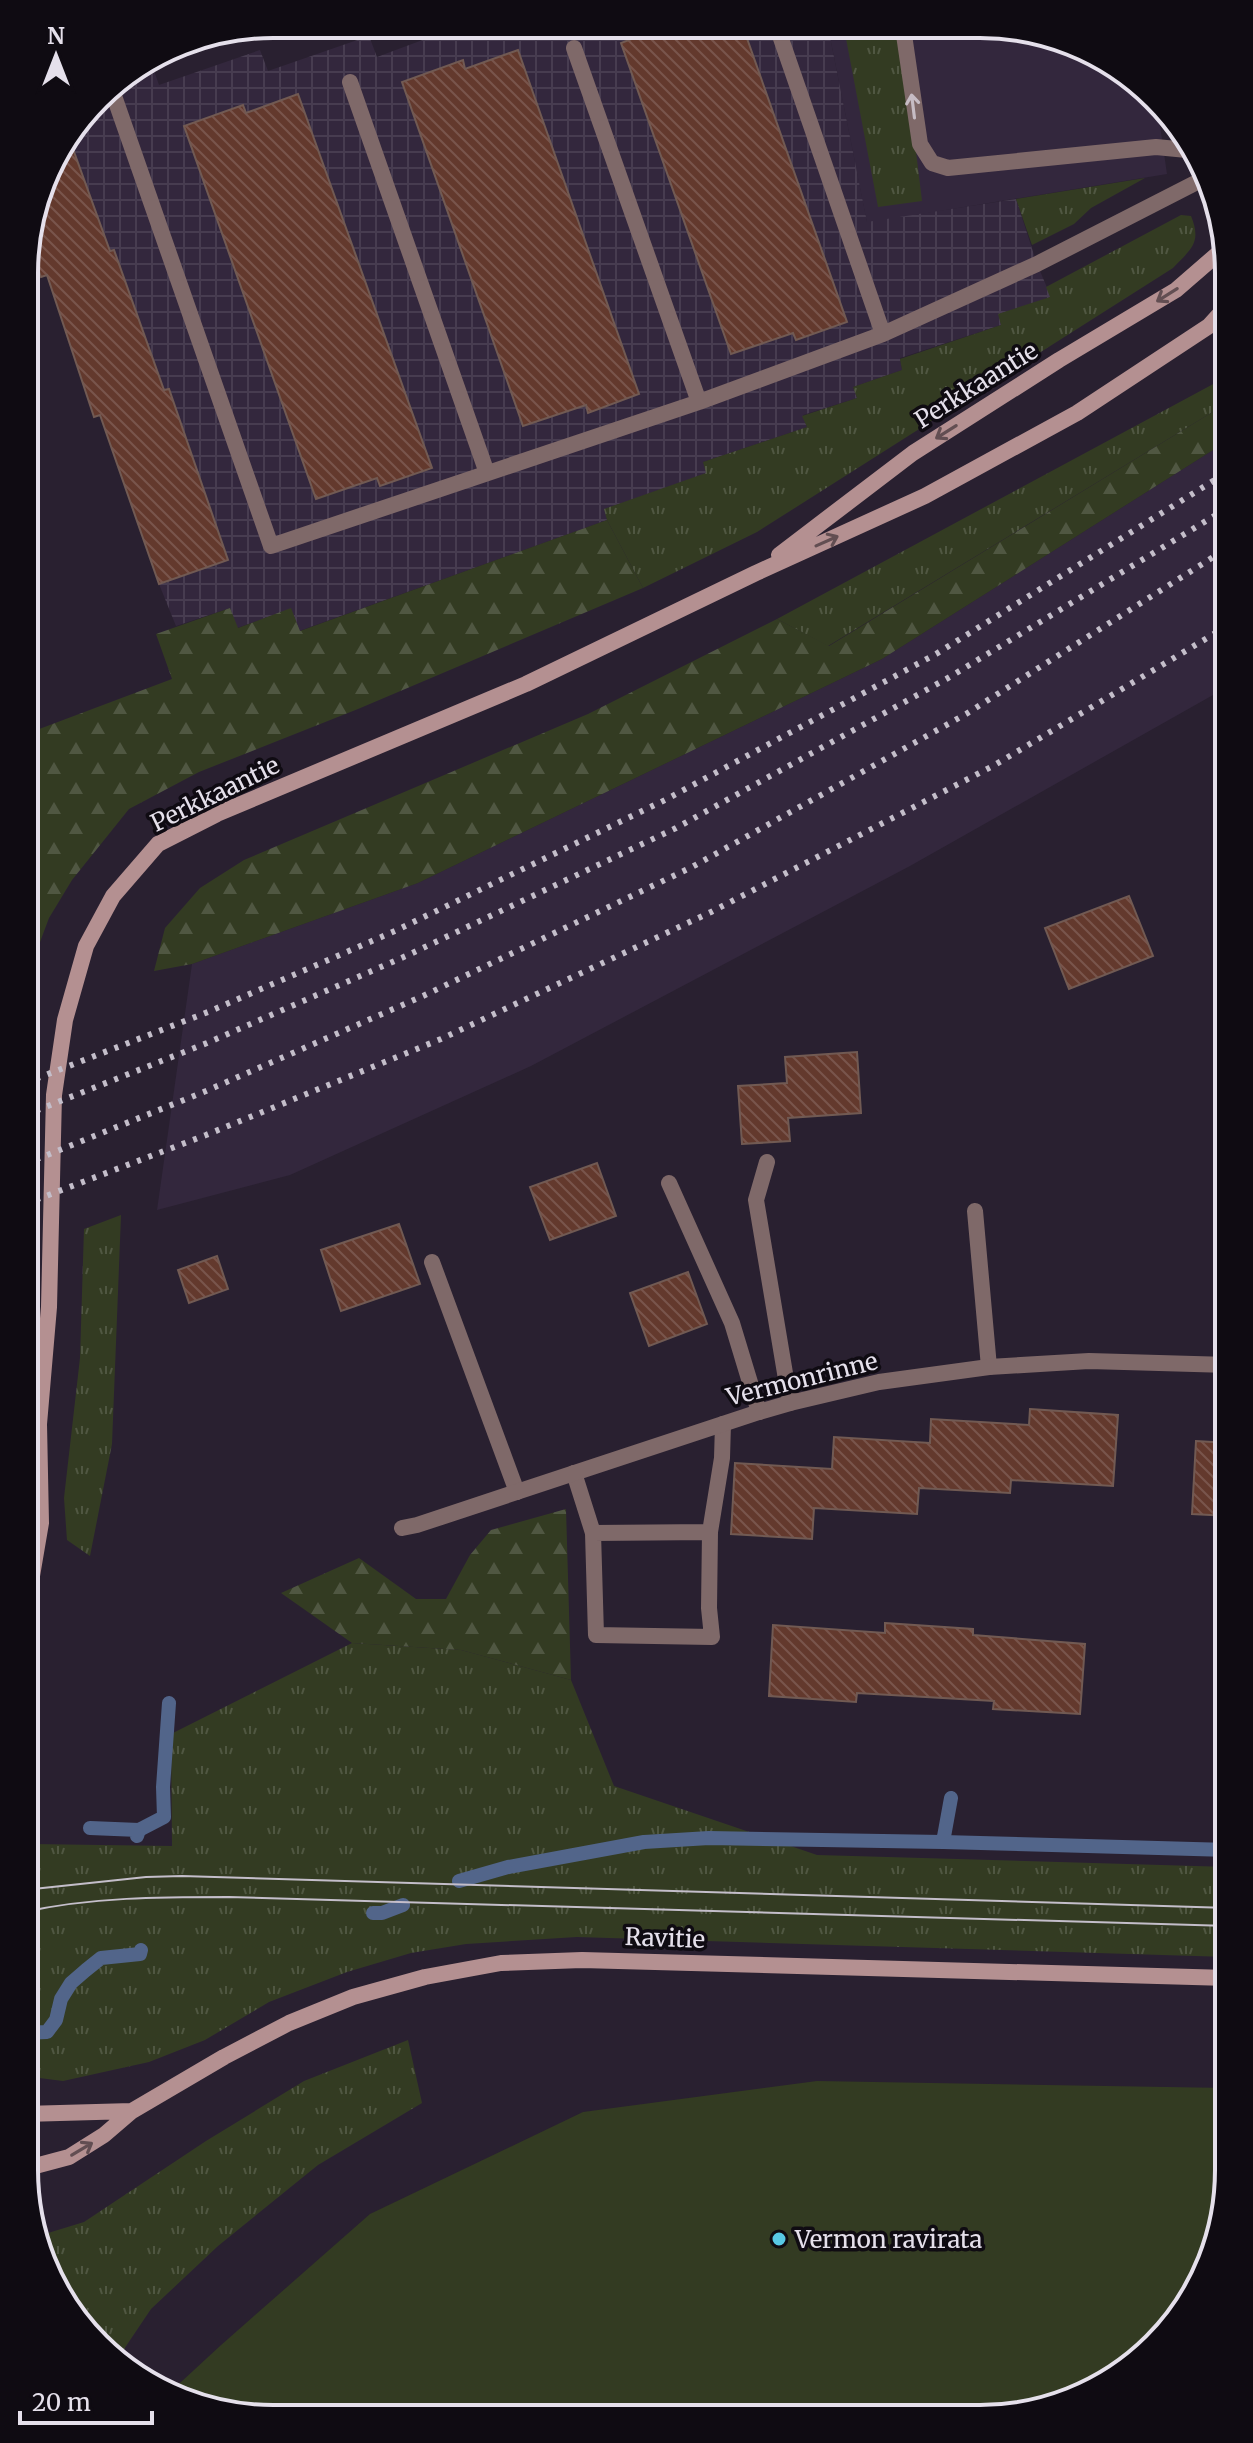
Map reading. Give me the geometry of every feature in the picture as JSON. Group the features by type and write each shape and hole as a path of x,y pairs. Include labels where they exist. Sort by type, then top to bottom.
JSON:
{"main road":[{"name":"Perkkaantie","path":"756,573 913,453 1176,290 1214,257"},
{"name":"Perkkaantie","path":"38,1541 41,1523 39,1424 49,1307 54,1095 65,1020 86,946 113,896 158,844 217,814 526,684 925,496 1077,413 1215,319"},
{"name":"Ravitie","path":"38,2165 69,2157 104,2135 132,2111 289,2023 340,2002 425,1977 501,1963 582,1960 1214,1978"},
{"name":"Ravitie","path":"38,2114 132,2111"}],"street":[{"path":"781,38 883,334"},
{"path":"904,38 920,144 932,163 948,168 1156,147 1179,149"},
{"path":"574,48 699,402"},
{"path":"350,82 487,473"},
{"path":"115,99 271,546 699,402 883,334 1037,264 1197,182"},
{"path":"767,1162 756,1200 790,1403"},
{"path":"669,1183 732,1323 759,1412"},
{"path":"975,1211 989,1367"},
{"path":"432,1262 517,1492"},
{"name":"Vermonrinne","path":"402,1528 759,1412 879,1382 989,1367 1089,1361 1214,1365"},
{"path":"574,1473 593,1533 596,1635 712,1637 709,1608 710,1532 722,1458 723,1424"},
{"path":"593,1533 710,1532"}],"shaded area":[{"path":"830,38 980,38 1055,50 1084,62 1110,78 1135,96 1159,121 1167,174 867,223"},
{"path":"830,38 867,222 1016,199 1051,297 999,314 1001,325 900,358 902,370 853,387 857,398 803,415 807,427 703,462 707,473 605,509 607,520 299,631 291,609 237,628 230,608 176,626 100,415 94,417 47,276 41,277 38,269 40,243 50,198 70,156 87,130 118,96 154,71 159,85 260,50 268,71 361,39 370,39 377,57 426,39"},
{"path":"1215,449 1215,694 910,866 531,1066 290,1175 157,1210 192,964 418,883 882,659"}],"green space":[{"path":"846,38 902,38 922,201 878,207"},
{"path":"1145,178 1091,208 1074,224 1032,245 1016,199"},
{"path":"1181,215 1191,216 1195,239 1190,250 1173,268 757,532 643,588 604,509 706,473 703,462 807,427 802,416 857,398 853,387 902,370 900,359 1001,325 998,314 1050,297 1046,287"},
{"path":"1215,383 1215,411 828,646 777,619"},
{"path":"1215,411 1215,449 882,659 418,883 192,964 154,971 165,928 200,888 244,860 588,714 777,619 829,646"},
{"path":"607,520 643,588 358,709 199,772 129,809 72,880 49,918 38,947 38,729 172,679 156,634 230,608 238,628 291,608 300,631"},
{"path":"121,1215 112,1444 90,1556 67,1540 64,1498 80,1358 84,1229"},
{"path":"566,1509 571,1680 461,1650 352,1643 281,1593 359,1558 416,1599 446,1599 470,1555 491,1530"},
{"path":"352,1643 461,1650 571,1680 614,1786 817,1855 1214,1867 1214,1957 577,1937 466,1944 411,1953 347,1972 269,2002 205,2040 149,2062 63,2081 38,2078 38,1844 172,1846 171,1734"},
{"path":"408,2040 422,2103 318,2165 218,2246 151,2309 123,2351 96,2325 78,2300 62,2274 47,2233 84,2222 304,2081"},
{"name":"Vermon ravirata","path":"817,2081 1214,2088 1214,2185 1210,2216 1191,2274 1157,2325 1135,2347 1084,2381 1055,2393 1010,2403 273,2405 212,2397 178,2385 370,2214 583,2112"}],"building":[{"path":"633,38 747,38 847,322 796,340 793,333 731,354 621,43"},
{"path":"518,50 639,394 588,413 586,405 523,426 402,82 463,60 465,69"},
{"path":"298,94 432,468 380,486 377,478 316,499 184,126 243,105 246,113"},
{"path":"74,151 110,251 114,250 164,390 169,389 228,560 159,584 100,415 94,417 47,275 41,277 38,269 40,243 46,212 56,183"},
{"path":"1129,896 1153,956 1069,989 1045,928"},
{"path":"857,1052 861,1113 788,1118 790,1141 742,1144 738,1086 787,1083 785,1057"},
{"path":"597,1163 616,1216 550,1240 530,1187"},
{"path":"399,1224 420,1284 341,1311 321,1250"},
{"path":"217,1256 228,1289 189,1303 178,1270"},
{"path":"688,1272 707,1324 649,1346 630,1293"},
{"path":"1030,1409 1118,1415 1113,1486 1011,1480 1010,1493 919,1488 917,1514 814,1508 812,1539 731,1534 735,1463 832,1469 834,1437 930,1443 931,1419 1029,1425"},
{"path":"1196,1441 1214,1442 1214,1515 1192,1514"},
{"path":"885,1623 973,1629 973,1635 1085,1644 1080,1714 993,1709 994,1701 857,1693 856,1702 769,1696 773,1625 885,1633"}],"waterway":[{"path":"137,1836 139,1830 164,1817 169,1703"},
{"path":"943,1842 951,1798"},
{"path":"90,1828 139,1830"},
{"path":"459,1881 508,1867 644,1842 709,1838 1214,1850"},
{"path":"373,1913 403,1905"},
{"path":"38,2032 47,2032 56,2020 61,1999 71,1983 101,1958 140,1954 141,1950"}],"tram line":[{"path":"38,1889 182,1876 1214,1908"},
{"path":"38,1909 101,1901 229,1897 1214,1926"}],"railway":[{"path":"38,1078 208,1012 395,931 665,800 936,654 1215,480"},
{"path":"38,1110 207,1043 406,956 676,828 948,678 1215,516"},
{"path":"38,1159 206,1091 423,996 692,867 966,714 1215,556"},
{"path":"38,1199 206,1135 441,1039 711,912 993,766 1215,633"}],"place":[{"name":"Vermon ravirata","path":"779,2239"}]}
